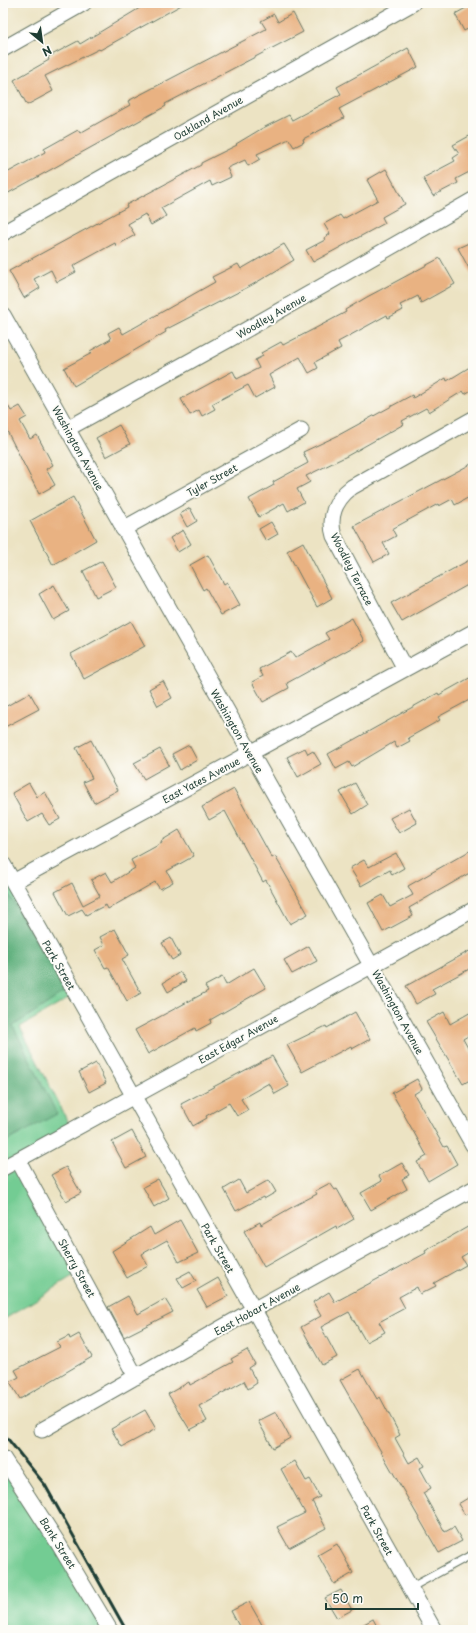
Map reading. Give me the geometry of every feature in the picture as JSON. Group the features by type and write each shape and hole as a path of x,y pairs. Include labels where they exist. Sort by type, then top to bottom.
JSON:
{"street":[{"path":"3,49 84,3"},
{"name":"Oakland Avenue","path":"3,233 413,3"},
{"name":"Woodley Avenue","path":"67,429 230,339 473,200"},
{"name":"Washington Avenue","path":"3,315 250,754 298,835 473,1145"},
{"name":"Woodley Terrace","path":"405,669 334,536 331,527 332,518 338,502 343,494 352,487 473,419"},
{"name":"Tyler Street","path":"123,529 301,430"},
{"name":"East Yates Avenue","path":"13,882 473,632"},
{"name":"Park Street","path":"3,864 132,1096 434,1630"},
{"name":"East Edgar Avenue","path":"3,1168 473,910"},
{"name":"Sherry Street","path":"18,1160 136,1377"},
{"name":"East Hobart Avenue","path":"42,1430 253,1310 473,1189"},
{"name":"Bank Street","path":"3,1458 58,1542 110,1630"}],"lane":[{"path":"410,1588 473,1554"}],"green space":[{"path":"3,864 75,995 20,1027 72,1130 18,1160 79,1273 3,1320"},
{"path":"3,884 65,992 13,1026 57,1114 3,1143"},
{"path":"3,1456 107,1630 3,1630"}],"building":[{"path":"148,3 185,3 100,50 99,49 45,76 53,91 27,105 14,80 49,60 48,57 78,41 80,44"},
{"path":"473,4 473,26 464,31 455,14"},
{"path":"293,13 303,32 165,104 166,106 3,196 3,175 45,152 44,149 78,130 80,133 130,105 128,101 266,29 261,21 274,14 278,22"},
{"path":"408,48 418,67 339,109 344,118 303,139 304,142 294,147 289,139 257,154 260,159 248,166 245,160 227,168 231,177 212,186 210,181 161,208 166,216 151,225 145,214 128,224 135,235 116,246 115,243 73,266 76,272 57,282 51,270 34,279 40,288 24,298 9,271 127,207 126,205 201,165 201,163 237,145 236,144 261,129 289,115 292,120 341,94 337,87"},
{"path":"473,134 473,170 456,179 458,183 433,196 423,178 455,161 453,158 459,154 453,145"},
{"path":"386,169 405,204 382,217 385,223 313,262 306,250 325,240 324,238 330,234 324,224 340,215 343,219 378,200 367,180"},
{"path":"473,241 473,276 458,248"},
{"path":"284,244 294,260 252,285 165,330 166,332 74,386 64,368 92,353 90,351 111,339 108,333 119,327 123,334 215,282 212,277 238,264 241,269"},
{"path":"440,258 455,284 421,303 418,296 400,305 403,310 388,318 387,315 338,342 341,348 315,362 318,368 309,373 300,357 269,375 275,387 255,398 248,385 212,404 215,409 202,416 199,410 190,415 181,399 233,371 237,379 259,368 255,360 263,356 261,353 281,342 283,345 314,329 346,312 345,310 367,297"},
{"path":"473,365 473,389 465,394 463,391 429,412 426,408 402,421 404,424 347,456 306,476 310,482 297,489 304,502 288,511 284,503 259,517 249,499 274,485 273,482 308,463 303,452 337,436 412,395 413,398 446,378 447,381"},
{"path":"3,397 11,411 20,406 27,417 20,421 30,439 37,435 53,465 46,469 55,485 39,494 6,429 3,430"},
{"path":"119,425 130,444 106,457 96,438"},
{"path":"473,463 473,495 455,505 452,499 439,506 438,504 392,529 396,536 383,543 389,554 374,562 354,526"},
{"path":"73,497 96,540 53,565 30,521"},
{"path":"190,508 197,521 187,527 180,514"},
{"path":"271,522 278,534 266,541 259,529"},
{"path":"183,530 191,544 178,552 170,538"},
{"path":"303,542 332,598 317,607 287,551"},
{"path":"208,555 224,584 227,582 240,605 221,615 206,588 203,590 190,565"},
{"path":"473,558 473,582 402,622 391,603"},
{"path":"102,561 116,587 96,597 83,571"},
{"path":"54,585 69,611 53,620 39,594"},
{"path":"352,618 364,641 287,683 289,688 263,702 252,682 263,676 259,669 291,652 295,658 329,639 325,633"},
{"path":"131,621 145,646 84,679 71,654"},
{"path":"473,676 473,698 438,717 440,720 408,738 410,741 397,748 394,742 352,767 349,762 336,769 328,754 438,693 439,695"},
{"path":"163,681 172,698 158,706 149,689"},
{"path":"30,693 39,709 3,728 3,708"},
{"path":"91,740 118,790 94,803 83,782 92,778 76,748"},
{"path":"189,745 197,760 180,770 172,754"},
{"path":"305,748 308,754 313,751 321,764 298,777 287,757"},
{"path":"160,749 169,765 144,779 134,763"},
{"path":"29,783 37,797 45,792 60,819 49,825 42,814 28,822 12,793"},
{"path":"355,783 367,805 353,814 340,792"},
{"path":"234,789 272,858 275,856 308,914 290,924 266,880 263,882 225,811 209,820 202,807"},
{"path":"409,808 417,823 399,833 390,818"},
{"path":"179,830 194,856 167,871 173,882 160,889 155,882 108,909 106,905 86,915 82,909 68,916 55,892 72,883 83,905 100,896 91,880 106,872 112,882 135,868 131,860 162,843 161,841"},
{"path":"473,849 473,871 409,908 413,916 383,932 368,903 383,895 390,907 413,895 408,886"},
{"path":"396,853 404,868 392,875 390,870 361,886 350,868 364,860 369,867"},
{"path":"115,929 129,955 122,959 141,993 127,1001 108,967 105,968 95,950 104,945 100,937"},
{"path":"171,938 180,955 172,960 162,943"},
{"path":"309,946 317,961 292,974 284,960"},
{"path":"473,949 473,967 432,989 435,994 416,1004 406,986"},
{"path":"254,968 266,988 210,1020 211,1023 196,1031 195,1028 148,1054 135,1030 208,991 205,986 222,977 226,985"},
{"path":"180,972 186,981 168,992 163,983"},
{"path":"473,1011 473,1033 463,1039 473,1057 473,1078 463,1084 426,1022 444,1012 450,1024"},
{"path":"355,1012 370,1039 352,1049 351,1046 302,1072 287,1045 326,1026 327,1028"},
{"path":"272,1056 289,1086 275,1094 269,1083 241,1099 248,1110 237,1116 229,1103 206,1116 207,1118 193,1126 181,1104"},
{"path":"96,1063 106,1083 89,1092 79,1072"},
{"path":"417,1079 422,1089 414,1094 444,1147 447,1146 457,1164 428,1181 417,1162 427,1156 392,1093"},
{"path":"132,1131 146,1157 126,1168 112,1142"},
{"path":"402,1163 409,1175 402,1179 407,1189 371,1210 361,1193 382,1181 379,1176"},
{"path":"66,1167 81,1193 66,1201 51,1175"},
{"path":"158,1179 169,1198 154,1207 143,1187"},
{"path":"239,1180 246,1193 269,1180 276,1192 236,1211 224,1189"},
{"path":"330,1183 335,1190 337,1189 354,1219 337,1229 336,1226 264,1267 244,1231 260,1222 261,1225 317,1194 315,1191"},
{"path":"180,1220 198,1253 179,1262 167,1240 142,1254 148,1266 127,1278 112,1251 150,1227 154,1235"},
{"path":"473,1224 473,1250 461,1257 466,1265 434,1283 436,1286 420,1294 417,1287 399,1297 405,1308 379,1322 385,1332 366,1342 349,1312 321,1327 337,1357 322,1365 301,1327 321,1316 313,1302 329,1292 335,1302 426,1253 425,1251"},
{"path":"190,1271 196,1281 183,1288 177,1278"},
{"path":"218,1278 228,1296 207,1307 197,1290"},
{"path":"128,1296 138,1314 165,1299 173,1312 124,1337 108,1307"},
{"path":"79,1334 92,1357 20,1399 10,1382 19,1377 15,1370 60,1347 57,1342 69,1336 70,1339"},
{"path":"247,1350 255,1364 249,1368 257,1383 248,1389 244,1381 199,1406 207,1421 190,1430 168,1394 189,1382 190,1385 233,1362 231,1359"},
{"path":"360,1369 377,1399 380,1397 400,1435 395,1438 409,1463 419,1457 424,1466 420,1468 431,1488 423,1493 445,1532 454,1527 462,1541 439,1553 340,1380"},
{"path":"145,1410 156,1429 122,1447 111,1429"},
{"path":"276,1412 290,1438 273,1448 258,1421"},
{"path":"295,1461 306,1481 310,1479 320,1497 312,1501 326,1528 289,1548 277,1527 305,1513 281,1469"},
{"path":"473,1495 473,1511 465,1515 458,1504"},
{"path":"337,1544 353,1573 334,1584 318,1555"},
{"path":"341,1590 352,1610 337,1618 325,1598"},
{"path":"249,1602 265,1630 241,1630 231,1611"},
{"path":"373,1619 379,1630 353,1630"}],"railway":[{"path":"3,1433 45,1485 126,1630"}]}
